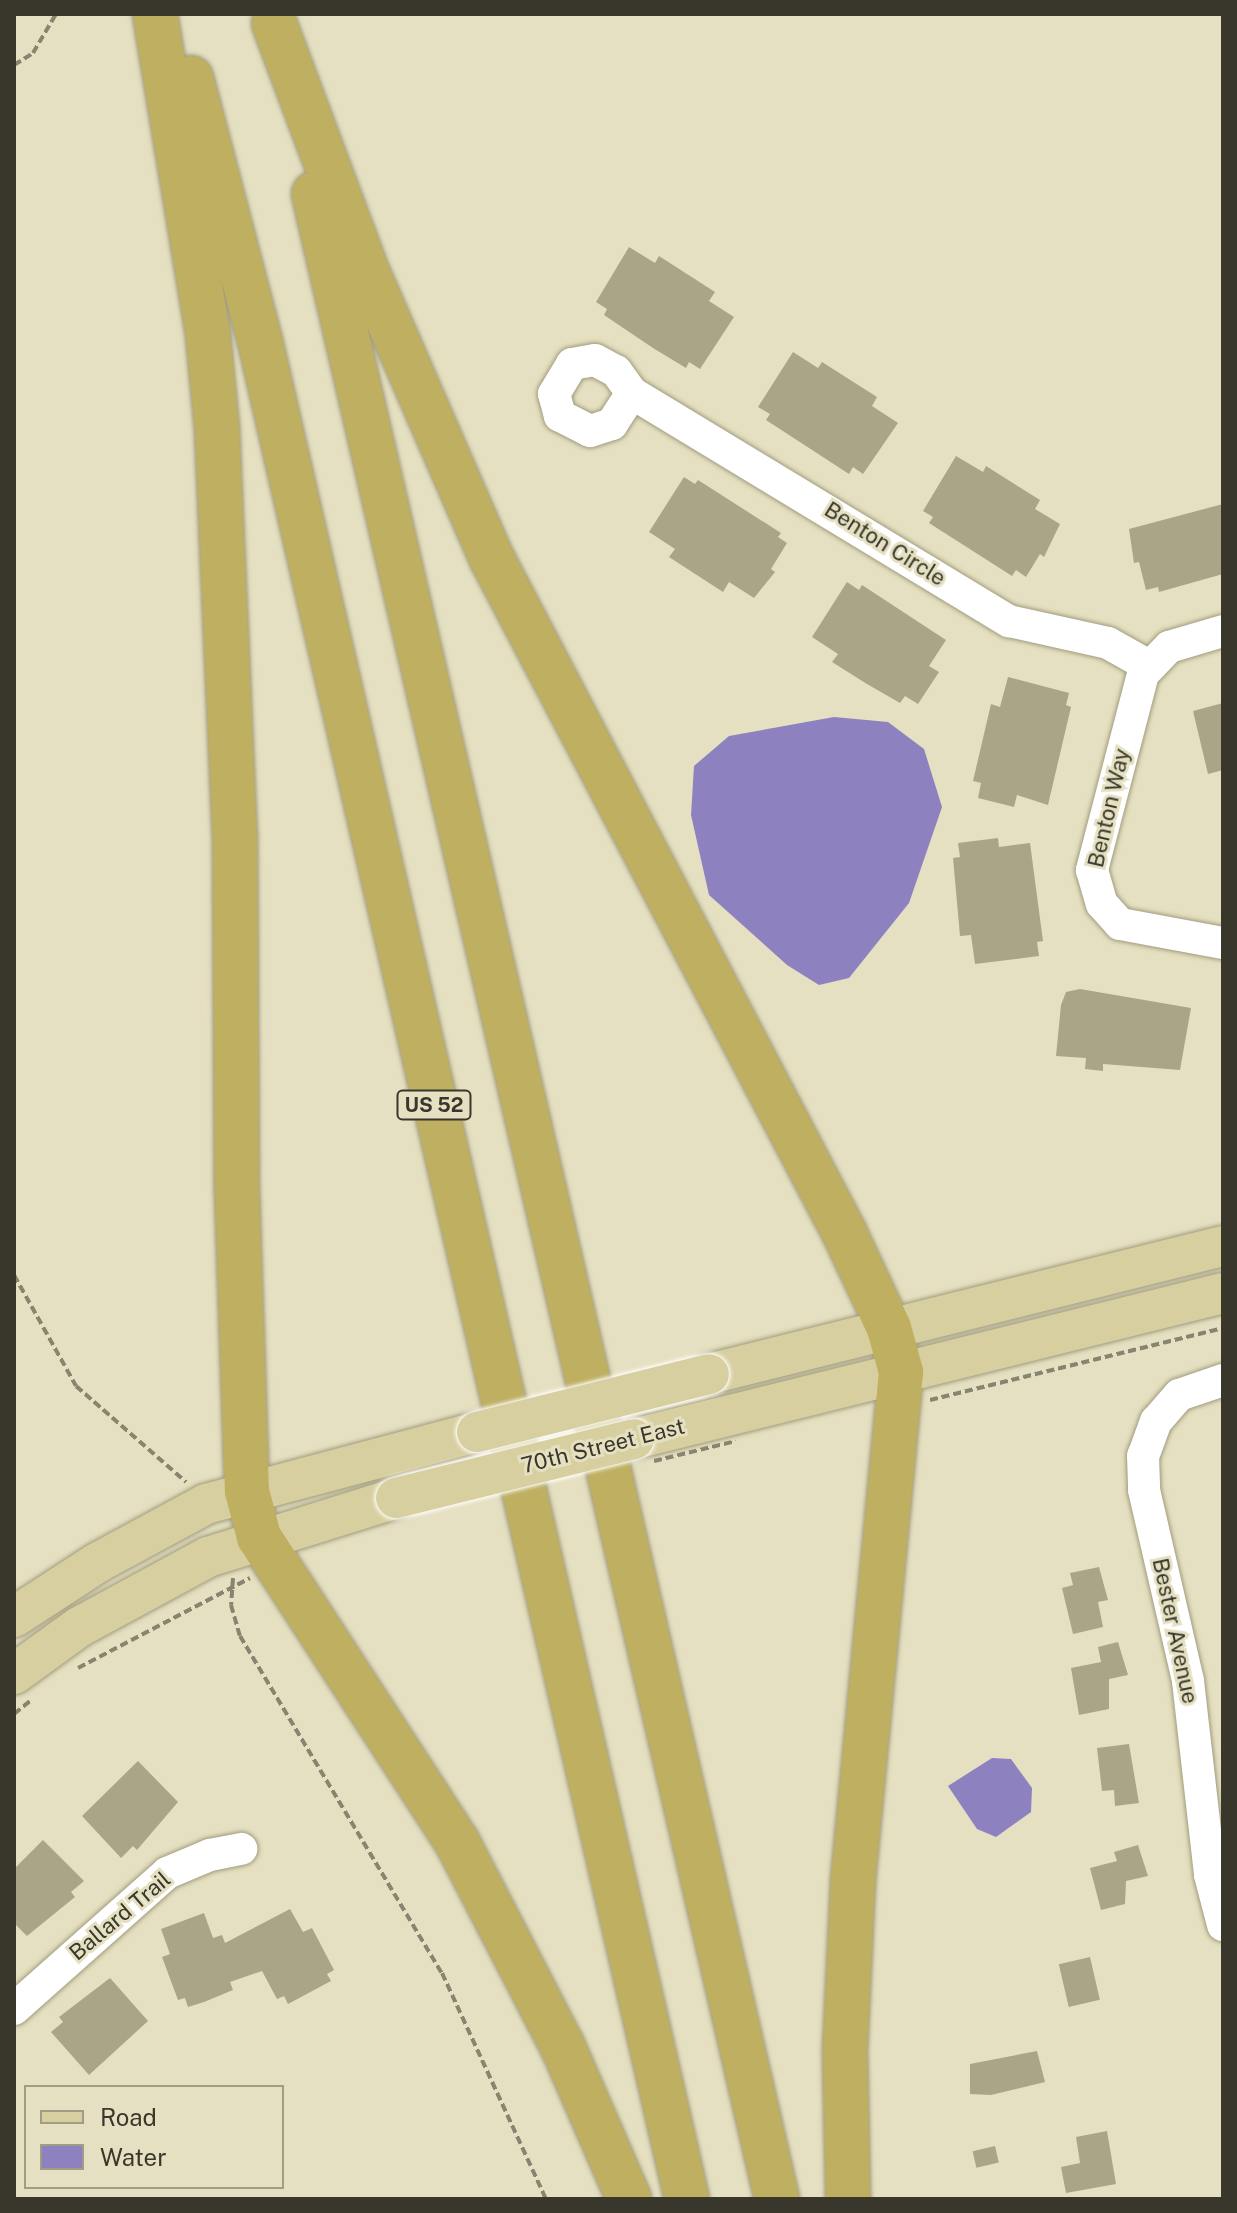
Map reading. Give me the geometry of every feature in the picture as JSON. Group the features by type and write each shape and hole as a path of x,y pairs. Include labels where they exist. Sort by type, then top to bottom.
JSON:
{"highway":[{"path":"155,14 208,335 217,429 235,836 237,1191 227,1498 240,1557 457,1842 562,2045 629,2199"},
{"name":"US 52","path":"174,14 260,341 687,2199"},
{"path":"273,18 368,274 491,557 844,1232 889,1328 901,1372 851,1911 845,2052 848,2199"},
{"path":"273,18 777,2199"}],"main road":[{"name":"70th Street East","path":"14,1617 97,1563 227,1498 384,1455 1223,1246"},
{"name":"70th Street East","path":"24,1686 91,1620 240,1557 396,1498 1223,1293"}],"street":[{"name":"Benton Circle","path":"632,393 1009,621 1108,643 1149,666"},
{"path":"1149,666 1169,647 1223,631"},
{"name":"Benton Way","path":"1149,666 1136,690 1094,858 1096,892 1110,914 1132,929 1223,943"},
{"name":"Bester Avenue","path":"1223,1380 1179,1395 1156,1421 1143,1456 1144,1490 1188,1681 1210,1875 1223,1925"},
{"name":"Ballard Trail","path":"14,2009 167,1873 210,1855 241,1849"}],"path":[{"path":"14,65 33,53 56,14"},
{"path":"14,1275 76,1386 227,1498"},
{"path":"68,1674 240,1557"},
{"path":"240,1557 231,1605 240,1636 261,1678 381,1865 442,1973 546,2199"},
{"path":"14,1714 24,1686"}],"water":[{"path":"834,717 888,722 924,749 942,807 909,903 849,978 819,985 787,965 709,895 691,815 694,766 729,736"},
{"path":"992,1758 1011,1759 1032,1788 1031,1812 996,1837 977,1829 948,1786"}],"building":[{"path":"629,247 655,263 659,256 715,292 709,301 734,317 700,369 689,362 686,368 653,348 604,315 607,309 596,302"},
{"path":"793,352 818,368 822,362 877,397 872,406 898,423 863,474 853,467 849,474 766,420 770,414 758,407"},
{"path":"956,456 983,472 986,466 1040,500 1035,509 1060,524 1044,557 1040,554 1026,577 1016,570 1012,576 929,523 933,517 923,511"},
{"path":"684,477 695,484 698,480 781,533 778,537 787,543 771,569 775,572 754,598 729,582 723,592 669,557 675,549 649,532"},
{"path":"1223,504 1223,574 1159,592 1158,587 1146,590 1139,562 1134,563 1129,529"},
{"path":"847,582 859,590 862,585 946,640 929,666 939,672 918,704 905,696 900,703 832,662 838,654 812,637"},
{"path":"1008,677 1069,693 1066,705 1071,707 1048,805 1017,795 1014,807 978,798 981,783 973,781 991,704 1000,707"},
{"path":"1223,703 1223,770 1208,774 1193,711"},
{"path":"998,838 999,847 1030,843 1043,941 1037,942 1039,956 975,964 971,935 960,936 953,858 960,857 958,843"},
{"path":"1080,989 1191,1008 1180,1070 1103,1064 1103,1071 1085,1069 1086,1058 1056,1056 1061,1005 1066,992"},
{"path":"1099,1567 1108,1600 1098,1602 1103,1627 1073,1634 1062,1588 1073,1585 1070,1573"},
{"path":"1118,1642 1128,1675 1109,1679 1109,1709 1079,1715 1071,1668 1101,1662 1098,1647"},
{"path":"1129,1744 1139,1803 1115,1806 1114,1790 1102,1791 1097,1748"},
{"path":"138,1761 178,1802 137,1850 133,1846 121,1858 82,1816"},
{"path":"43,1840 84,1881 71,1892 75,1897 27,1936 14,1923 14,1869"},
{"path":"1138,1845 1148,1876 1126,1881 1125,1904 1101,1910 1090,1868 1117,1861 1114,1852"},
{"path":"290,1909 303,1932 312,1928 334,1970 327,1974 331,1981 288,2004 284,1996 277,1999 262,1971 230,1982 233,1990 204,2002 188,2007 185,1998 178,2000 162,1957 170,1954 161,1929 204,1913 213,1938 222,1935 225,1943"},
{"path":"1090,1957 1100,2000 1069,2007 1059,1964"},
{"path":"110,1978 148,2021 89,2075 51,2032 63,2022 59,2017"},
{"path":"1037,2051 1045,2082 991,2095 970,2094 970,2064"},
{"path":"1107,2131 1116,2184 1066,2193 1061,2167 1080,2163 1076,2137"},
{"path":"995,2146 999,2163 976,2168 973,2151"}]}
